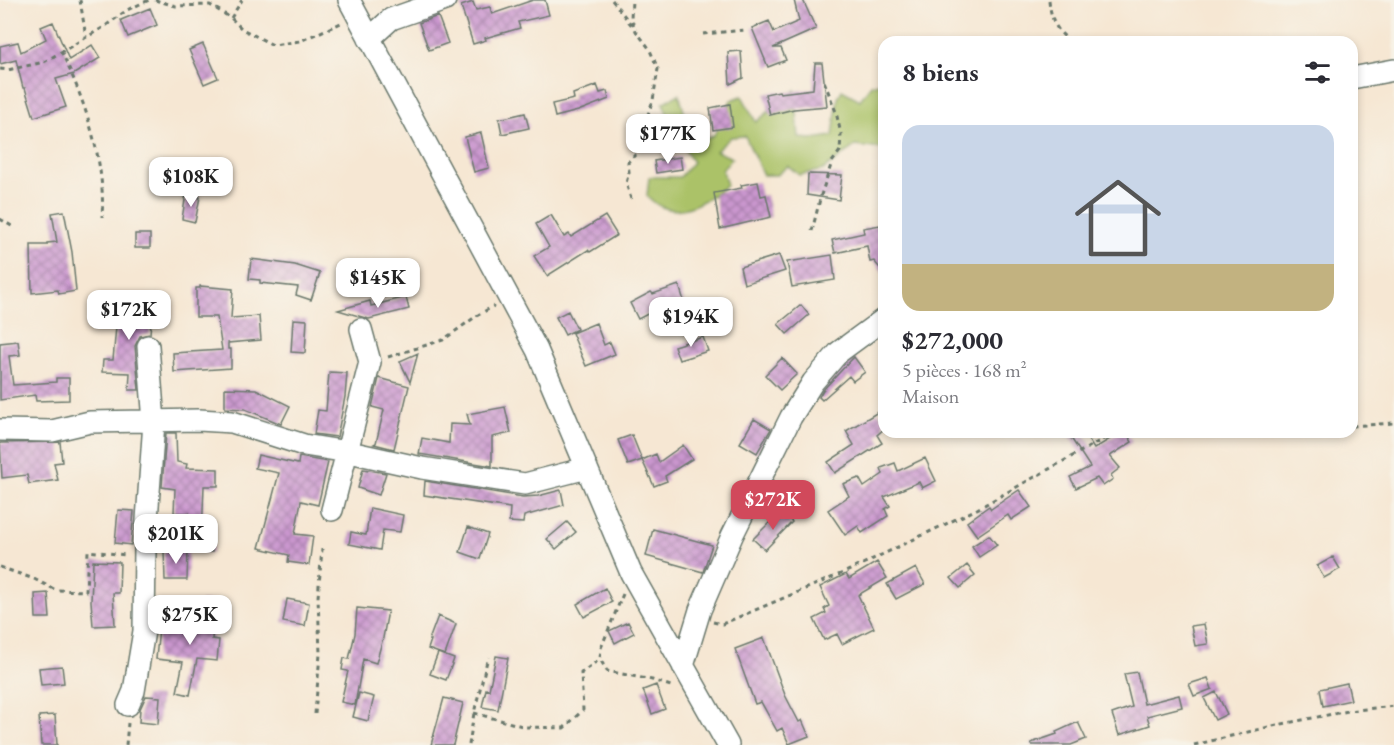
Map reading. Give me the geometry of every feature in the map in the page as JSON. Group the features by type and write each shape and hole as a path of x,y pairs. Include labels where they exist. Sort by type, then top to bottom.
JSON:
{"street":[{"path":"369,39 391,19 445,0"},
{"path":"353,8 546,368 632,573 728,745"},
{"path":"1358,77 1394,70"},
{"path":"683,666 697,618 732,536 791,417 813,382 844,347 878,323"},
{"path":"332,510 370,362 362,329"},
{"path":"128,705 134,691 144,631 145,557 154,422 148,346"},
{"path":"0,430 52,431 90,422 199,420 237,422 304,445 422,468 525,484 587,468"}],"path":[{"path":"80,0 86,36"},
{"path":"0,69 8,70 44,62 104,27 128,10 149,0"},
{"path":"155,0 176,6 210,5 231,18 242,29 273,45 300,41 353,8"},
{"path":"231,18 242,0"},
{"path":"612,0 649,48 658,69 653,100 641,135 639,151 628,162 629,172 626,183 631,199"},
{"path":"632,0 631,18 636,31"},
{"path":"1049,0 1050,16 1056,29 1064,36"},
{"path":"704,34 745,30"},
{"path":"61,51 84,103 104,192 102,217"},
{"path":"812,231 832,162 840,151 841,134 836,112 824,81"},
{"path":"0,219 15,228"},
{"path":"370,362 443,340 478,315 509,299"},
{"path":"1358,426 1394,423"},
{"path":"697,618 722,624 850,570 977,509 1105,438"},
{"path":"315,714 320,654 318,597 322,549"},
{"path":"0,567 34,579 56,590 86,591 88,551 145,557"},
{"path":"632,573 601,648 600,659 607,671 652,680 699,695"},
{"path":"469,745 474,712 488,657"},
{"path":"474,712 526,727 564,728 583,710 581,673 600,659"},
{"path":"1194,745 1277,724 1348,711 1394,706"}],"green space":[{"path":"878,83 878,148 855,146 823,170 799,175 788,166 777,175 763,175 745,136 731,137 716,151 732,158 722,170 727,185 720,190 697,204 679,209 662,207 647,196 649,177 680,177 693,162 677,138 663,103 679,94 689,129 707,139 714,135 731,100 742,96 756,122 795,90 799,138 812,139 833,136 838,98 842,90 860,100 871,85"}],"building":[{"path":"533,0 545,0 549,15 518,22 520,28 485,38 486,40 473,44 461,6 473,2 476,10 490,7 492,14"},
{"path":"794,0 803,0 816,29 773,48 781,48 786,60 768,67 752,28 769,21 774,32 799,21"},
{"path":"150,8 157,25 128,37 121,20"},
{"path":"438,16 448,43 429,50 419,23"},
{"path":"53,22 69,60 92,45 100,58 74,74 56,79 66,107 34,117 16,60 0,64 0,46 18,42 21,52 46,39 41,27"},
{"path":"203,44 218,78 204,84 189,50"},
{"path":"741,51 743,78 730,84 728,52"},
{"path":"815,63 822,63 827,106 794,109 770,115 765,94 813,89"},
{"path":"597,85 600,93 607,91 609,99 555,117 552,104 574,99 573,94"},
{"path":"730,104 733,127 713,130 710,108"},
{"path":"525,113 529,128 502,134 499,119"},
{"path":"481,133 489,168 474,172 465,137"},
{"path":"680,157 682,169 656,173 654,161"},
{"path":"808,174 842,175 839,200 807,195"},
{"path":"758,182 761,196 766,195 771,217 720,229 714,193 742,188 741,185"},
{"path":"186,194 200,197 195,222 182,219"},
{"path":"64,211 72,252 76,291 59,294 58,290 32,293 31,245 47,245 47,243 57,242 52,213"},
{"path":"551,215 564,237 569,234 571,237 605,216 617,235 547,276 534,256 549,247 536,224"},
{"path":"878,225 878,266 874,261 870,262 867,246 835,253 832,240 864,233 863,228"},
{"path":"135,234 150,234 150,248 135,248"},
{"path":"779,255 785,271 744,284 740,267"},
{"path":"832,255 835,280 792,287 787,262"},
{"path":"251,259 295,265 320,273 311,300 296,295 298,287 260,283 260,280 249,279"},
{"path":"679,285 684,301 662,309 661,307 638,319 630,303 651,292 653,294"},
{"path":"200,286 233,289 231,318 259,316 261,340 228,343 228,349 231,349 231,368 174,372 173,353 222,350 217,317 196,317 196,288"},
{"path":"406,297 409,309 369,319 338,310 370,301 371,306"},
{"path":"118,304 152,308 150,334 140,336 135,346 139,390 129,390 130,373 102,372 103,360 113,360"},
{"path":"801,305 809,315 787,334 778,324"},
{"path":"568,311 577,329 565,335 556,317"},
{"path":"293,319 307,320 305,353 291,352"},
{"path":"596,323 604,345 610,342 615,354 586,366 572,333"},
{"path":"703,337 708,351 679,360 674,346"},
{"path":"18,341 20,355 9,356 13,385 56,382 56,378 69,378 69,400 36,401 35,395 0,400 0,343"},
{"path":"418,353 410,382 400,361"},
{"path":"854,357 865,372 853,381 849,376 822,400 819,397 823,390"},
{"path":"782,358 797,374 780,390 765,375"},
{"path":"329,372 347,373 337,437 314,434 318,410 326,411"},
{"path":"379,378 409,386 394,449 374,444 384,410 372,407"},
{"path":"225,388 256,389 290,406 281,424 245,409 225,408"},
{"path":"505,407 511,433 492,437 492,466 419,454 422,438 449,443 450,424 470,425 467,414"},
{"path":"878,412 877,435 882,443 835,473 828,462 854,445 846,431"},
{"path":"754,419 771,429 757,453 740,443"},
{"path":"166,433 176,433 177,462 187,464 186,468 218,469 218,486 204,486 202,536 213,537 212,552 188,551 189,513 174,513 175,489 162,487"},
{"path":"632,435 642,460 628,465 618,440"},
{"path":"1071,438 1087,438 1094,449 1111,438 1130,438 1132,442 1110,456 1120,468 1111,475 1113,479 1103,486 1097,478 1076,488 1070,477 1090,467"},
{"path":"60,442 62,462 54,463 58,480 29,484 27,475 2,478 0,443"},
{"path":"683,445 692,459 665,476 667,481 654,486 642,460 656,454 659,462"},
{"path":"258,455 298,464 299,457 328,462 318,505 301,501 295,534 313,536 309,565 288,562 289,555 259,548 279,473 255,468"},
{"path":"925,458 936,481 922,488 919,482 884,497 890,506 885,509 888,516 862,533 858,526 845,535 828,510 849,496 843,484 859,478 864,487 883,474 881,468 895,463 898,471"},
{"path":"363,469 386,473 379,495 358,488"},
{"path":"425,481 523,497 561,490 564,505 524,516 523,523 509,522 510,508 424,495"},
{"path":"1019,490 1031,507 1011,520 1008,515 977,536 967,522 989,506 991,509"},
{"path":"370,508 403,515 400,532 383,530 380,550 349,544 351,532 366,535"},
{"path":"118,510 134,511 131,545 115,543"},
{"path":"781,511 792,522 765,550 753,539"},
{"path":"567,522 576,532 556,549 547,539"},
{"path":"468,527 488,534 480,559 460,552"},
{"path":"653,529 712,545 703,572 646,556"},
{"path":"989,535 997,545 979,557 972,546"},
{"path":"164,551 188,551 187,580 165,580"},
{"path":"1333,557 1340,569 1324,578 1317,566"},
{"path":"93,561 120,562 119,593 113,593 115,625 93,626 91,601"},
{"path":"877,562 887,578 858,595 874,628 842,644 837,634 824,640 814,619 826,613 824,609 829,606 820,587 846,574 849,579"},
{"path":"967,565 975,575 960,588 951,578"},
{"path":"916,568 925,584 896,599 887,584"},
{"path":"605,588 612,602 584,617 577,604"},
{"path":"48,593 50,618 36,618 35,594"},
{"path":"287,599 309,603 305,626 283,622"},
{"path":"201,601 215,602 212,639 219,640 217,661 197,659 190,695 177,692 183,662 156,659 159,627 198,631"},
{"path":"357,608 388,611 376,663 363,659 355,705 341,702 348,671 342,670 344,658 349,659 355,634"},
{"path":"438,616 456,624 445,655 428,649"},
{"path":"628,622 634,633 615,643 609,631"},
{"path":"1204,624 1208,644 1195,646 1191,626"},
{"path":"764,638 785,695 799,722 802,720 809,736 789,744 782,728 777,731 761,702 755,704 735,649"},
{"path":"438,653 454,659 446,680 430,674"},
{"path":"496,656 508,658 498,710 482,707 486,689 489,690"},
{"path":"62,666 64,683 41,685 39,668"},
{"path":"1137,672 1144,704 1179,695 1182,707 1147,716 1150,725 1119,735 1112,714 1132,707 1124,674"},
{"path":"1208,678 1212,689 1194,696 1189,684"},
{"path":"1347,683 1351,700 1323,706 1320,689"},
{"path":"656,685 665,709 652,714 643,690"},
{"path":"1216,692 1227,714 1215,720 1204,698"},
{"path":"359,693 374,697 368,721 353,717"},
{"path":"146,696 160,697 158,724 139,722 140,709"},
{"path":"444,698 463,703 453,745 431,745"},
{"path":"55,715 57,745 41,745 39,716"},
{"path":"1078,722 1086,739 1071,745 1032,745 1031,743 1057,734 1056,732"}]}
